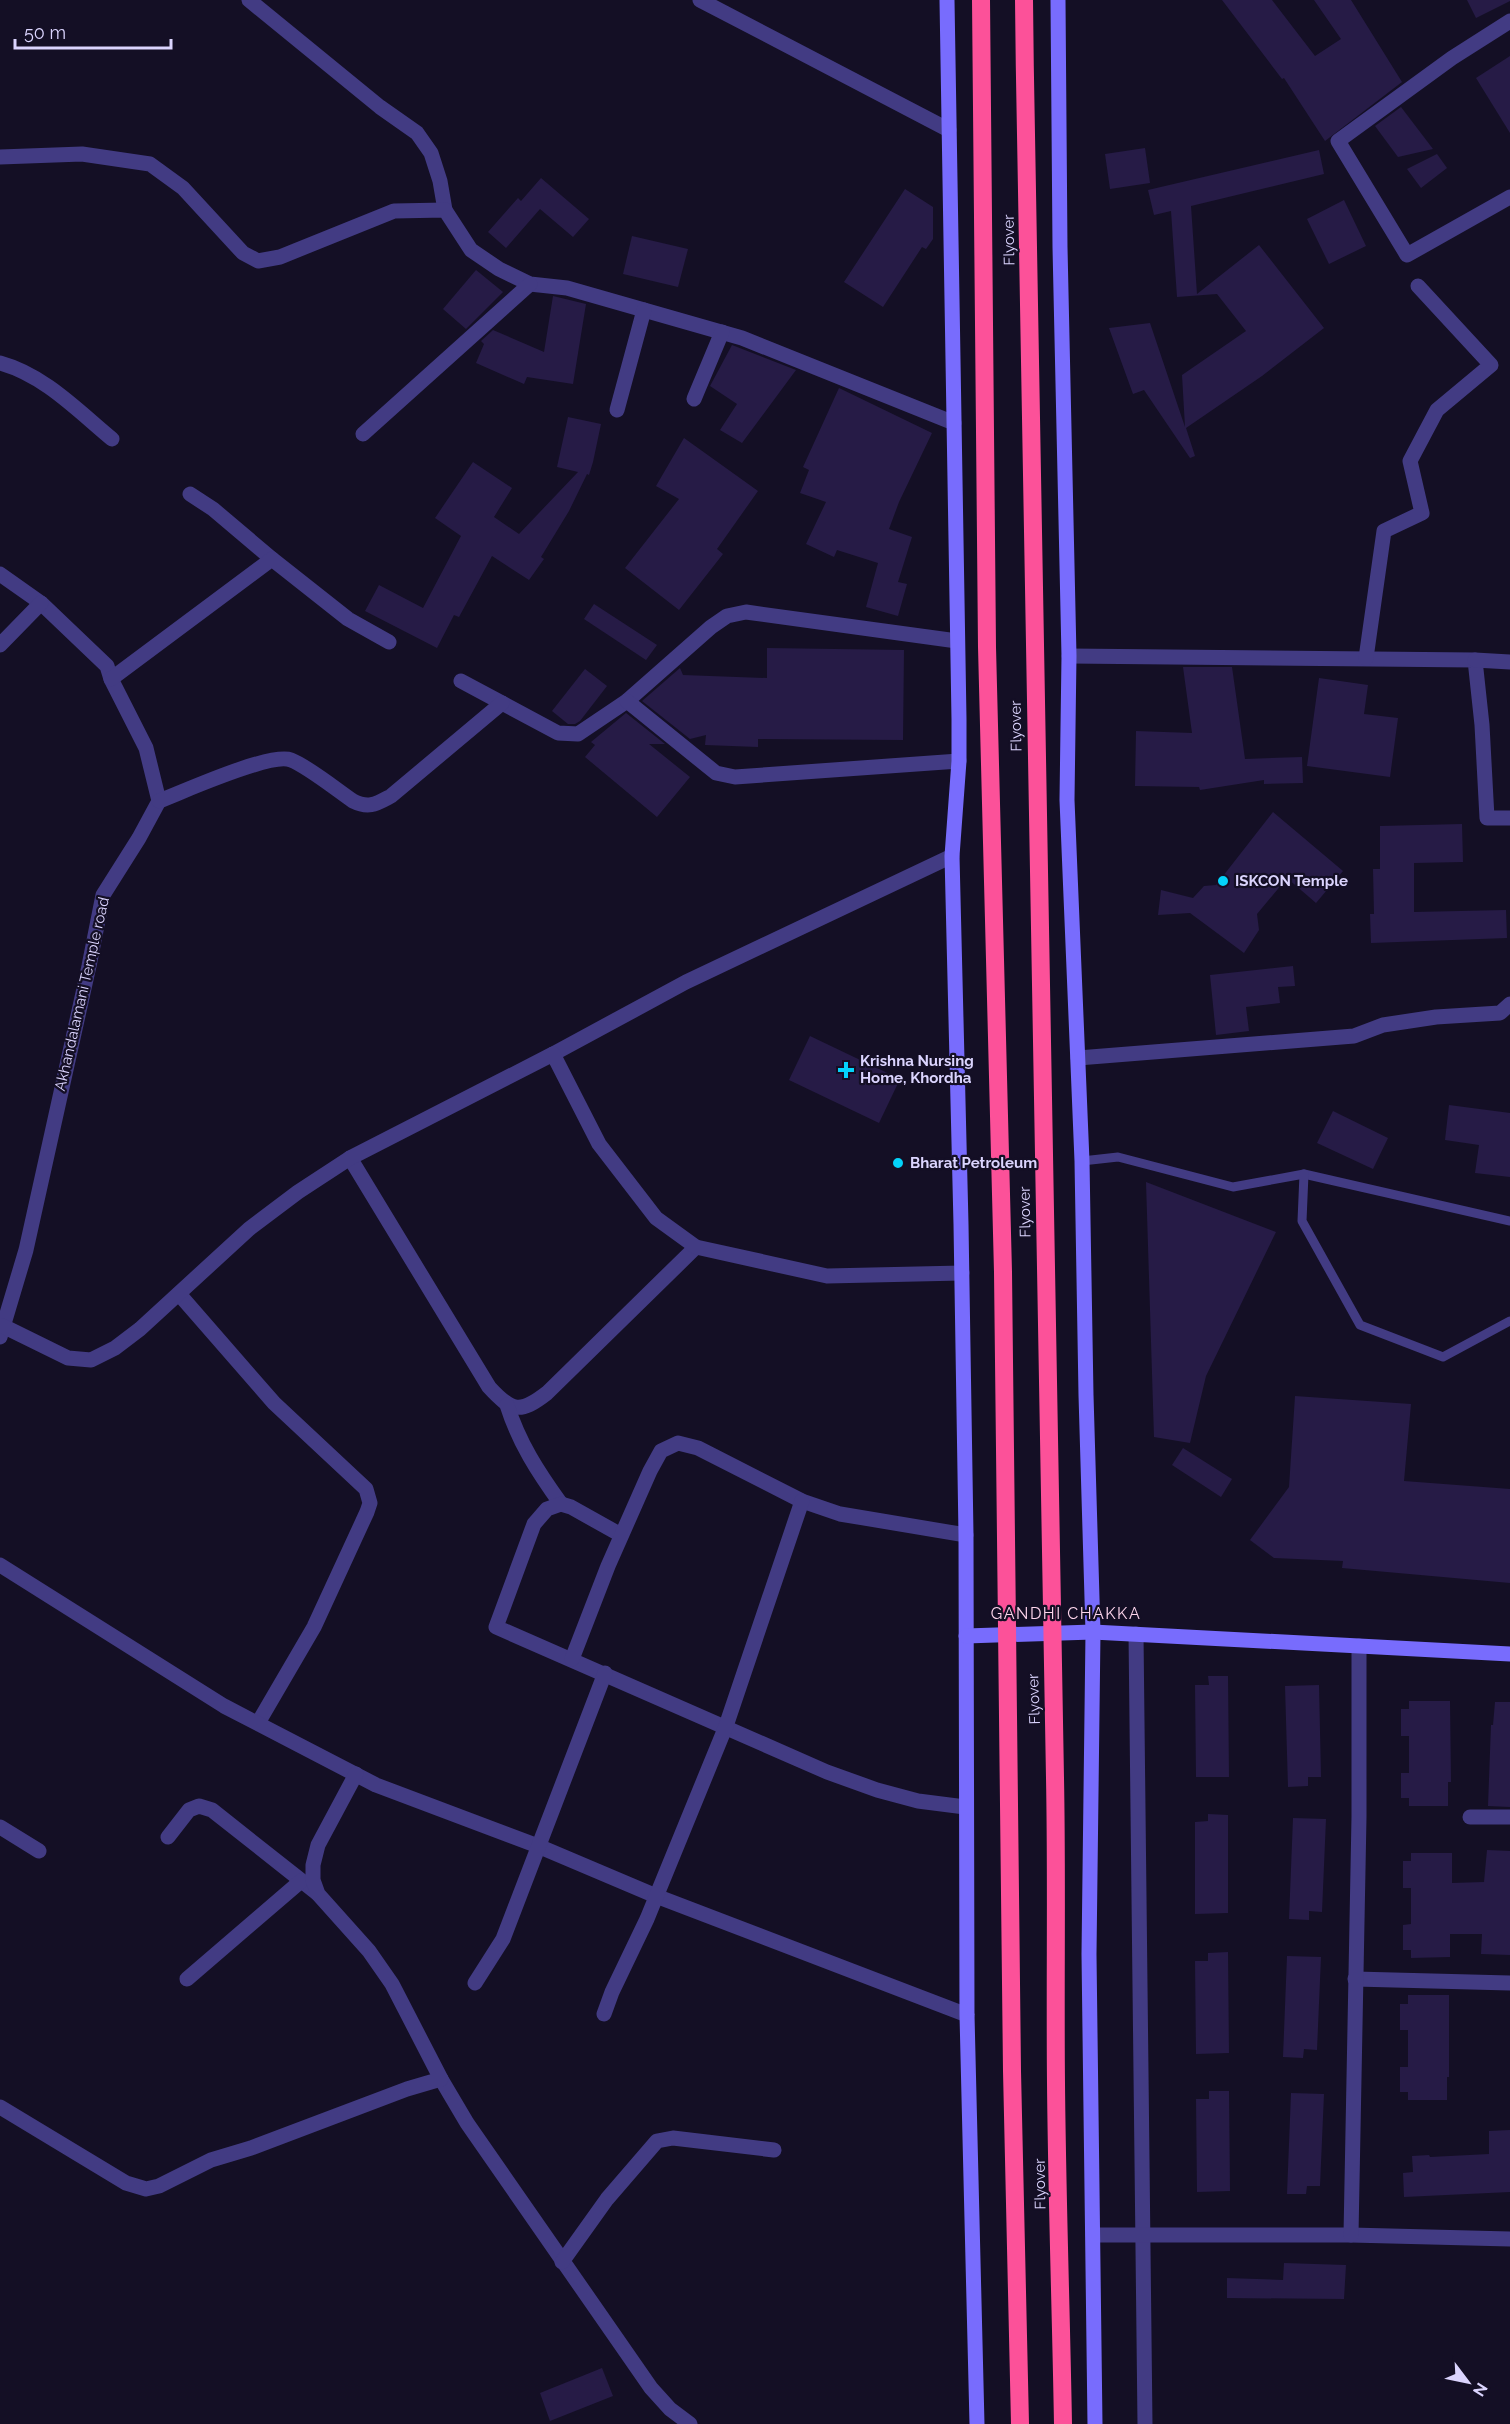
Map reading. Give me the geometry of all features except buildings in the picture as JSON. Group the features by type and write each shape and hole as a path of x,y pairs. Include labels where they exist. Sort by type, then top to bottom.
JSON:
{"highway":[{"name":"Flyover","path":"981,0 987,647 1003,1272 1012,2071 1020,2424"},
{"name":"Flyover","path":"1024,0 1032,665 1050,1629 1055,1782 1056,2085 1063,2424"}],"street":[{"path":"249,0 417,133 431,153 440,181 445,210 471,250 499,269 530,284 567,288 722,332 803,361 954,423"},
{"path":"700,0 949,130"},
{"path":"947,0 959,761 952,856 966,1535 967,2015 977,2424"},
{"path":"1058,0 1060,248 1069,656 1067,800 1082,1161 1093,1632 1089,1954 1095,2424"},
{"path":"1510,21 1452,58 1338,141 1407,255 1510,197"},
{"path":"0,157 82,154 150,164 183,188 243,253 258,261 280,257 394,211 445,210"},
{"path":"363,434 530,284"},
{"path":"1366,658 1384,531 1422,513 1410,461 1437,410 1491,365 1418,286"},
{"path":"617,410 644,310"},
{"path":"694,399 722,332"},
{"path":"0,363 19,369 44,382 112,439"},
{"path":"190,494 213,509 348,619 390,642"},
{"path":"111,679 273,559"},
{"path":"0,574 41,603 107,666 111,679 146,748 159,801 276,759 290,760 353,801 363,806 370,806 391,796 502,703"},
{"path":"0,645 41,603"},
{"path":"461,681 558,732 578,734 627,701 711,627 728,616 746,612 957,642"},
{"path":"1069,656 1366,658 1510,662"},
{"path":"1475,660 1482,725 1487,818 1510,818"},
{"path":"627,701 708,767 716,772 735,777 959,761"},
{"name":"Akhandalamani Temple road","path":"2,1332 26,1250 103,895 159,801"},
{"path":"2,1332 68,1358 91,1360 115,1348 140,1329 249,1229 298,1192 350,1158 553,1054 686,982 952,856"},
{"path":"1078,1058 1354,1036 1383,1025 1436,1017 1500,1013 1510,1004"},
{"path":"553,1054 599,1144 656,1218 696,1247 827,1276 962,1274"},
{"path":"350,1158 489,1387 507,1405 516,1433 529,1458 561,1504"},
{"path":"507,1405 524,1407 547,1393 696,1247"},
{"path":"179,1294 274,1403 350,1474 370,1497 368,1512 314,1627 258,1723"},
{"path":"572,1659 621,1535 650,1470 662,1451 678,1443 698,1448 802,1501 840,1514 966,1535"},
{"path":"604,2014 656,1896 726,1726 802,1501"},
{"path":"621,1535 571,1507 561,1504 547,1509 534,1524 496,1627 726,1726 826,1772 877,1790 918,1801 965,1807"},
{"path":"0,1565 224,1706 376,1785 538,1846 656,1896 967,2015"},
{"path":"966,1636 1093,1632 1510,1654"},
{"path":"1136,1634 1145,2235 1145,2424"},
{"path":"1351,2235 1359,1816 1359,1646"},
{"path":"476,1983 503,1940 604,1673"},
{"path":"318,1894 313,1880 313,1865 318,1845 356,1774"},
{"path":"168,1837 189,1810 199,1806 212,1810 318,1894 369,1951 392,1984 441,2079 467,2123 651,2388 670,2409 690,2424"},
{"path":"1470,1817 1510,1818"},
{"path":"0,1827 39,1851"},
{"path":"187,1979 301,1881"},
{"path":"1355,1979 1510,1983"},
{"path":"1,2112 126,2183 146,2189 159,2186 211,2160 251,2148 407,2089 441,2079"},
{"path":"562,2262 607,2199 657,2141 674,2138 774,2150"},
{"path":"1093,2235 1351,2235 1510,2239"}],"lane":[{"path":"1082,1161 1118,1157 1233,1187 1304,1174 1510,1221"},
{"path":"1304,1174 1302,1221 1360,1325 1443,1357 1510,1321"}],"place":[{"name":"ISKCON Temple","path":"1223,881"},
{"name":"Krishna Nursing Home, Khordha","path":"846,1070"},
{"name":"Bharat Petroleum","path":"898,1163"}],"district":[{"name":"GANDHI CHAKKA","path":"1066,1613"}]}
